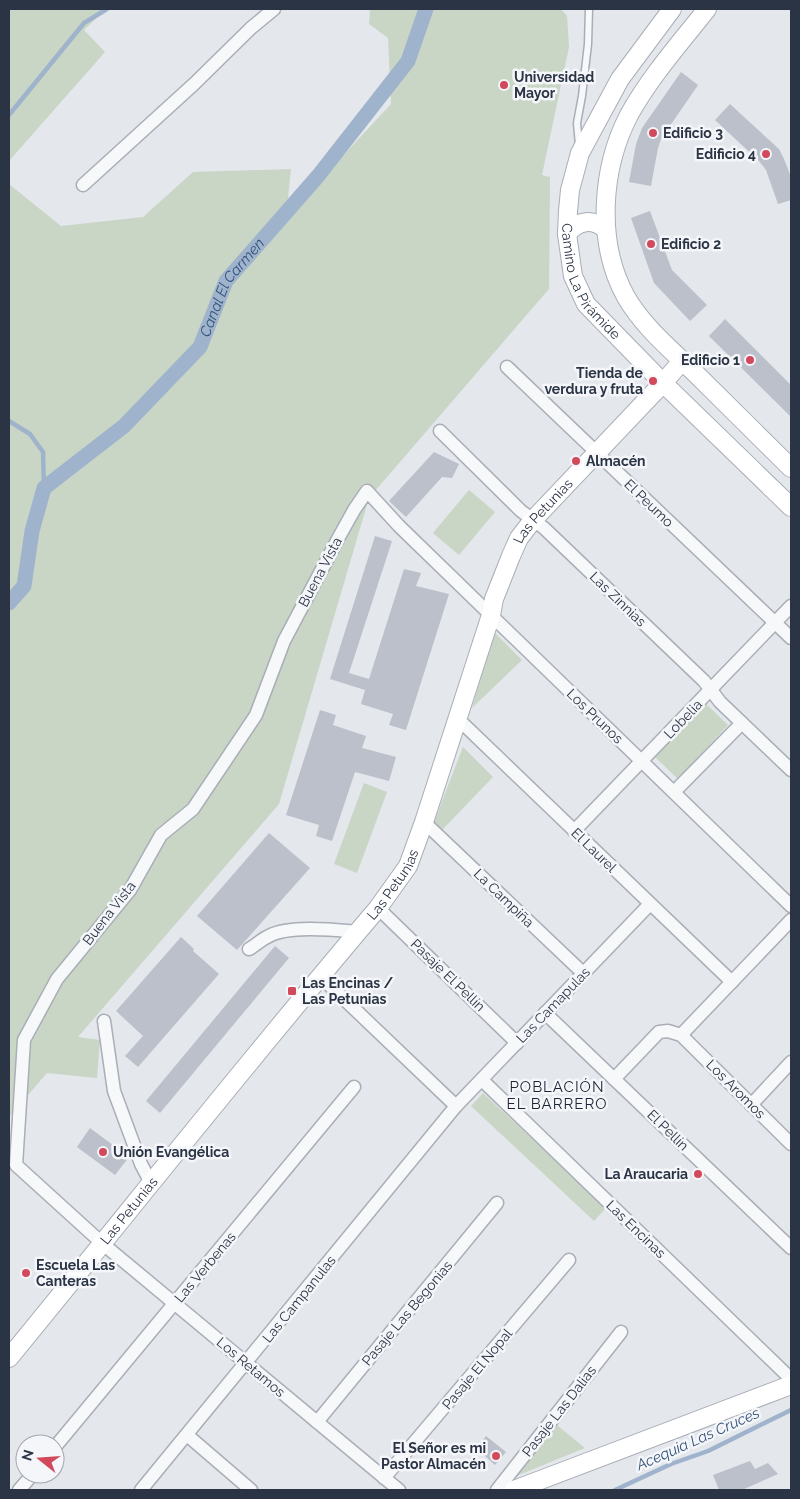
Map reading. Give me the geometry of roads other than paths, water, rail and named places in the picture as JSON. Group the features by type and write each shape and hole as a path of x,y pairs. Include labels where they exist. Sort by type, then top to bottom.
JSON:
{"street":[{"path":"84,185 194,84 251,28 274,9"},
{"name":"Camino La Pirámide","path":"672,9 620,79 580,153 570,190 568,211 567,234 573,276 586,304 663,383 791,507"},
{"name":"Camino La Pirámide","path":"707,9 642,94 628,118 608,174 606,230 613,264 626,296 645,325 791,468"},
{"path":"567,234 576,224 588,222 596,223 606,230"},
{"name":"Las Petunias","path":"9,1358 103,1244 150,1183 378,908 408,866 424,822 494,599 519,538 596,452 682,361"},
{"name":"El Peumo","path":"507,367 791,638"},
{"name":"Las Zinnias","path":"440,431 522,511 544,528 697,674 720,702 791,770"},
{"name":"Buena Vista","path":"103,1244 12,1164 24,1040 57,978 130,890 161,835 193,809 256,715 284,641 339,537 367,491 399,526"},
{"name":"Los Prunos","path":"399,526 791,906"},
{"name":"Lobelia","path":"574,831 791,606"},
{"name":"El Laurel","path":"457,718 732,982"},
{"path":"674,792 742,723"},
{"name":"La Campiña","path":"424,822 583,973"},
{"name":"Las Camapulas","path":"456,1106 650,904"},
{"name":"Pasaje El Pellín","path":"378,908 517,1042"},
{"path":"614,1079 657,1034 665,1031 680,1035 791,920"},
{"path":"250,949 271,935 291,931 318,928 358,932"},
{"path":"321,977 456,1106"},
{"name":"El Pellín","path":"545,1013 791,1248"},
{"path":"104,1021 114,1091 150,1183"},
{"name":"Los Aromos","path":"680,1035 791,1144"},
{"path":"751,1105 791,1062"},
{"name":"Las Encinas","path":"482,1080 791,1379"},
{"name":"Las Verbenas","path":"65,1435 354,1087"},
{"name":"Las Campanulas","path":"141,1490 456,1106"},
{"name":"Pasaje Las Begonias","path":"317,1422 497,1203"},
{"name":"Los Retamos","path":"103,1244 399,1490"},
{"name":"Pasaje El Nopal","path":"384,1478 569,1260"},
{"name":"Pasaje Las Dalias","path":"497,1490 621,1332"},
{"path":"514,1490 791,1385"},
{"path":"187,1435 251,1490"}],"lane":[{"path":"580,153 577,123 588,44 589,9"}],"waterway":[{"path":"9,115 84,23 107,9"},
{"name":"Canal El Carmen","path":"9,603 24,586 32,531 44,488 124,426 200,347 226,281 318,176 408,61 426,9"},
{"path":"9,421 30,434 43,452 44,488"},
{"name":"Acequia Las Cruces","path":"615,1490 671,1464 708,1451 791,1410"}],"place":[{"name":"Universidad Mayor","path":"504,85"},
{"name":"Edificio 3","path":"653,133"},
{"name":"Edificio 4","path":"766,154"},
{"name":"Edificio 2","path":"651,244"},
{"name":"Edificio 1","path":"750,360"},
{"name":"Tienda de verdura y fruta","path":"653,381"},
{"name":"Almacén","path":"576,461"},
{"name":"Las Encinas / Las Petunias","path":"292,991"},
{"name":"Unión Evangélica","path":"103,1152"},
{"name":"La Araucaria","path":"698,1174"},
{"name":"Escuela Las Canteras","path":"26,1273"},
{"name":"El Señor es mi Pastor Almacén","path":"496,1456"}],"district":[{"name":"POBLACIÓN EL BARRERO","path":"557,1096"}]}
